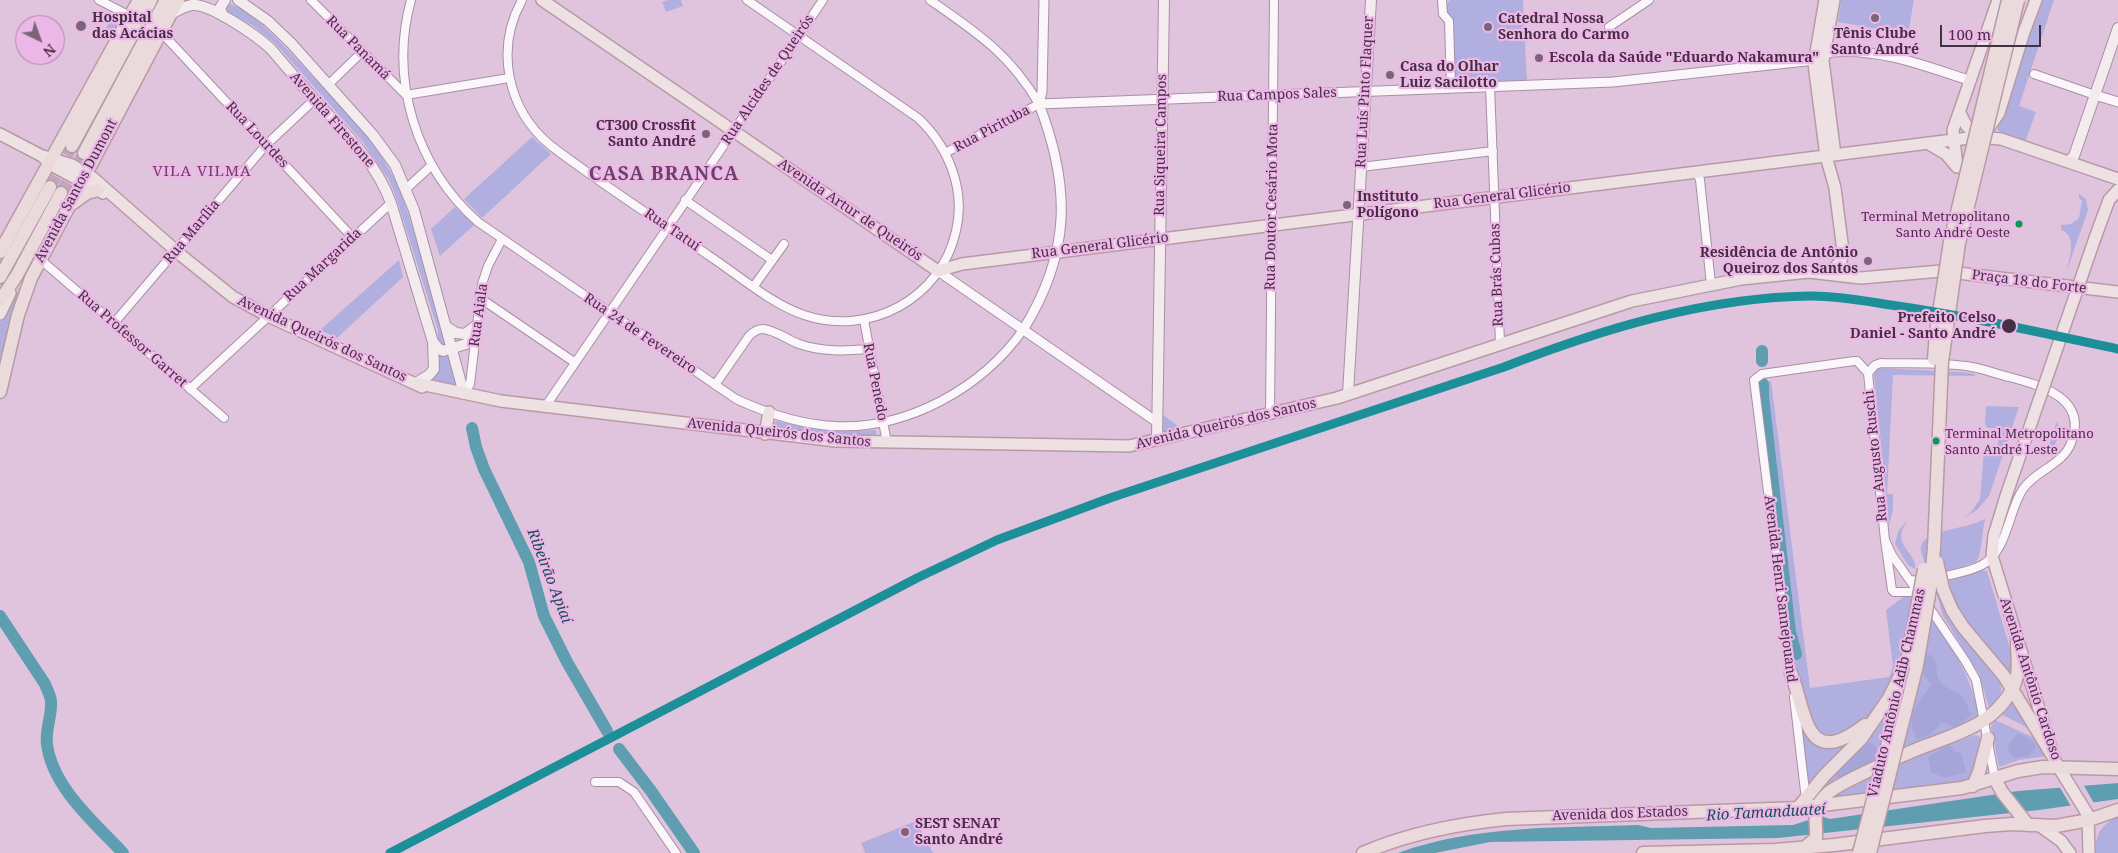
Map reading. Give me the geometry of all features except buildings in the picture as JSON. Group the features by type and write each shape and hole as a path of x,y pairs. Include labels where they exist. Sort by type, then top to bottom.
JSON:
{"highway":[{"path":"0,252 35,190 49,159 66,135 139,0"},
{"name":"Avenida Santos Dumont","path":"72,146 151,0"},
{"name":"Avenida Santos Dumont","path":"0,392 21,305 31,278 83,177 90,152 166,0"},
{"name":"Avenida Santos Dumont","path":"90,152 178,0"},
{"name":"Viaduto Antônio Adib Chammas","path":"1859,853 1907,662 1924,567 1934,361 1942,288 1950,242 2008,0"},
{"name":"Viaduto Antônio Adib Chammas","path":"1870,853 1920,648 1930,590 1934,548 1942,362 1959,243 2018,0"},
{"path":"66,135 70,150 78,156 87,156 90,152"},
{"path":"35,190 44,185 56,186 66,196 68,206 87,192 98,190"},
{"name":"Avenida Santos Dumont","path":"0,277 56,190 17,275 0,301"},
{"path":"0,383 6,367"},
{"path":"1934,548 1940,579 1952,610 1963,627 1995,665 2012,689 2056,763"},
{"path":"1808,807 1834,789 1910,752 1969,730 1985,720 1999,707 2012,689 2017,672 2017,640"},
{"path":"1812,846 1808,807 1824,776 1851,750 1877,716 1889,698 1907,662"},
{"path":"1791,673 1807,726 1820,739 1833,743 1852,736 1877,716"},
{"path":"1972,786 1988,738"},
{"name":"Avenida dos Estados","path":"1363,853 1414,835 1478,822 1506,819 1808,807 1948,791 1972,786 2030,768 2056,763 2118,770"},
{"path":"1995,779 2018,813 2034,826"},
{"path":"1643,853 1772,852 1966,827 2012,824 2056,826 2087,814 2118,810"}],"main road":[{"path":"223,16 220,8 225,0"},
{"name":"Avenida Artur de Queirós","path":"542,0 938,271"},
{"name":"Rua Siqueira Campos","path":"1157,440 1164,0"},
{"name":"Rua Luís Pinto Flaquer","path":"1348,394 1370,0"},
{"path":"1825,0 1819,56 1843,251 1841,261 1828,274"},
{"path":"1819,56 1834,0"},
{"path":"1929,144 1946,154 1957,166 1953,130 1998,0"},
{"path":"1960,113 1968,128 1977,137 1991,126 1999,113 2036,0"},
{"name":"Avenida Firestone","path":"236,1 276,29 383,146 395,165 406,189 453,348 464,394"},
{"name":"Avenida Firestone","path":"170,15 187,6 195,5 223,16 262,41 367,158 385,186 433,342 434,370 416,383"},
{"path":"2068,162 2074,156 2118,28"},
{"name":"Avenida Queirós dos Santos","path":"0,134 49,159 72,165 98,190 114,197"},
{"name":"Rua General Glicério","path":"938,271 962,264 1977,137 2001,139 2118,179"},
{"name":"Avenida Queirós dos Santos","path":"83,177 114,197 233,297 268,316 416,383 480,398 545,407 836,441 1129,446 1348,394 1632,301 1710,284 1800,273 1866,278 1941,271"},
{"path":"1992,556 1994,534 2006,496 2095,238 2108,203 2118,190"},
{"name":"Praça 18 do Forte","path":"1941,271 2118,292"},
{"path":"0,314 17,275"},
{"path":"447,327 456,333 465,334 477,330"},
{"path":"433,342 442,351 453,348 466,344 477,330"},
{"path":"765,434 769,412"},
{"name":"Avenida Antônio Cardoso","path":"1992,556 2056,763 2087,814"},
{"path":"2087,814 2089,853"},
{"path":"2034,826 2061,841 2070,853"}],"street":[{"path":"99,0 130,16"},
{"name":"Rua Panamá","path":"311,0 406,95"},
{"name":"Rua 24 de Fevereiro","path":"411,0 403,45 406,95 416,132 432,165 451,193 470,215 502,239 736,398 792,420 825,426 883,423 920,411 971,384 995,364 1024,330"},
{"name":"Rua Tatuí","path":"522,0 513,20 509,37 507,53 509,78 521,112 544,141 754,286 788,308 806,316 837,322 864,320 910,301 929,284 938,271 953,240 958,214 955,180 946,153 933,134 918,118 747,0"},
{"name":"Rua Alcides de Queirós","path":"545,407 823,0"},
{"path":"1039,104 1042,92 1044,0"},
{"name":"Rua Doutor Cesário Mota","path":"1270,414 1274,0"},
{"path":"1442,0 1443,15 1449,21 1451,87"},
{"path":"1610,27 1649,0"},
{"path":"934,2 992,44 1017,72 1039,104 1052,141 1060,173 1062,204 1057,252 1043,295 1024,330"},
{"name":"Rua Lourdes","path":"161,32 353,238"},
{"path":"328,85 362,52"},
{"name":"Rua Campos Sales","path":"1039,104 1619,82 1819,56 1829,52 1887,55 1971,81"},
{"path":"2034,74 2118,102"},
{"path":"406,95 509,78"},
{"name":"Rua Brás Cubas","path":"1490,86 1500,343"},
{"name":"Rua Marília","path":"114,323 266,145 315,99"},
{"name":"Rua Pirituba","path":"946,153 1039,104"},
{"path":"1361,167 1493,151"},
{"path":"406,189 432,165"},
{"path":"1697,172 1699,176 1710,284"},
{"path":"685,200 772,260"},
{"name":"Rua Margarida","path":"190,389 391,203"},
{"name":"Rua Aiala","path":"464,394 470,384 480,298 488,266 502,239"},
{"path":"754,286 784,244"},
{"name":"Rua Professor Garret","path":"41,260 224,418"},
{"name":"Avenida Artur de Queirós","path":"938,271 1157,422"},
{"path":"480,298 574,362"},
{"name":"Rua Penedo","path":"864,320 886,443"},
{"path":"715,385 749,336 757,330 769,330 801,345 818,349 841,351 869,349"},
{"name":"Avenida Henri Sannejouand","path":"1808,807 1754,380 1762,374 1854,361 1857,361 1868,372"},
{"path":"1868,372 1874,365 1881,363 1972,368 2049,389 2068,405 2074,427 2072,442 2057,461 2032,479 2023,489 2000,545 1992,556 1976,567 1926,581 1910,580 1896,592"},
{"name":"Rua Augusto Ruschi","path":"1868,372 1885,540 1892,590 1896,592"},
{"name":"Rua Augusto Ruschi","path":"1885,540 1892,555 1974,676 1985,720 1995,779"},
{"path":"1926,581 1930,600 1939,622"},
{"path":"1896,592 1918,592"},
{"path":"596,782 619,782 634,792 676,853"}],"shaded area":[{"path":"681,0 683,6 666,12 662,2"},
{"path":"1450,0 1523,0 1527,83 1457,85 1454,81 1446,5"},
{"name":"Tênis Clube Santo André","path":"1841,0 1914,0 1908,34 1838,22"},
{"path":"2038,0 2054,0 2019,106 2036,112 2025,142 2001,133 1997,129 2004,114"},
{"path":"227,3 246,12 285,47 357,124 386,164 401,193 408,214 448,344 447,347 438,343 438,330 389,180 363,142 275,43 252,25 227,12 223,7"},
{"path":"115,15 118,18 119,25 112,37 103,32"},
{"path":"532,137 551,154 482,218 464,199"},
{"path":"2079,194 2086,199 2088,210 2066,273 2071,243 2066,233 2061,230 2061,225 2071,224 2079,218 2082,201 2079,198"},
{"path":"455,207 474,225 440,256 431,229"},
{"path":"399,260 403,277 337,338 320,330"},
{"path":"30,270 0,372 0,323"},
{"path":"450,355 456,385 428,381 438,369 440,356"},
{"path":"1881,368 1975,374 1975,376 1893,375 1887,494 1893,494 1893,510 1889,525 1887,523 1874,374 1876,370"},
{"path":"1771,381 1810,688 1889,677 1893,666 1886,610 1903,597 1914,595 1954,651 1969,682 1979,715 1978,718 1820,793 1819,791 1825,782 1856,753 1822,770 1808,784 1799,710 1803,727 1837,746 1846,744 1834,736 1823,734 1814,727 1800,689 1790,648 1759,388 1765,382"},
{"path":"1986,406 2019,407 1989,496 1977,510 1963,518 1971,512 1980,499 1984,451 1987,446 1998,446 1999,428 1987,428 1985,424"},
{"path":"1162,414 1182,429 1162,433"},
{"path":"777,421 826,430 875,430 877,432 874,437 848,436 777,428 774,423"},
{"path":"2057,421 2059,435 2053,447 2046,454"},
{"path":"1984,519 1981,549 1976,562 1931,576 1921,550 1922,543 1936,534 1977,523"},
{"path":"1907,520 1901,537 1902,542 1914,560 1915,569 1908,565 1895,544 1898,532"},
{"path":"1978,571 1987,571 2012,655 2011,677 1993,655 1984,662 1998,679 2001,690 1996,701 1989,708 1979,674 1943,616 1934,584"},
{"path":"1926,654 1933,656 1941,683 1960,695 1971,715 1954,727 1944,723 1940,724 1930,735 1917,739 1912,725 1914,710 1931,685 1923,674"},
{"path":"2012,699 2030,729 2001,714"},
{"path":"1995,720 2035,738 2047,756 2019,760 1999,767 1991,727"},
{"path":"2017,734 2029,739 2035,745 2036,748 2028,756 2015,758 2010,754 2008,745"},
{"path":"1975,735 1979,736 1981,741 1972,777 1964,781 1836,796 1897,764"},
{"path":"1870,743 1875,745 1876,752 1872,764 1840,780 1835,774 1856,752"},
{"path":"1951,746 1954,751 1961,753 1966,772 1945,778 1931,772 1928,757 1945,747"},
{"path":"2118,783 2118,799 2039,810 1778,838 1490,842 1435,853 1398,853 1456,837 1516,830 1638,825 1651,828 1793,825 1821,816 1830,819 2018,791"},
{"path":"2118,817 2118,853 2095,853 2096,840 2100,831 2107,823"},
{"name":"SEST SENAT Santo André","path":"916,821 933,853 865,853 861,843"}],"pier":[{"path":"2083,784 2095,805 2072,808 2059,786"}],"waterway":[{"path":"1762,351 1762,361"},
{"path":"1763,384 1790,632 1796,654"},
{"name":"Ribeirão Apiaí","path":"472,428 484,469 529,562 544,616 567,662 607,731"},
{"path":"0,616 45,684 50,695 51,707 47,744 57,775 76,803 123,853"},
{"name":"Ribeirão Apiaí","path":"619,749 694,853"}],"tunnel":[{"path":"50,187 72,146"},
{"path":"61,193 84,153"}],"transit line":[{"path":"390,853 917,578 997,540 1110,498 1617,328 1694,309 1733,302 1822,296 1862,300 1948,314 2118,349"}],"place":[{"name":"Tênis Clube Santo André","path":"1875,18"},
{"name":"Hospital das Acácias","path":"81,26"},
{"name":"Catedral Nossa Senhora do Carmo","path":"1488,27"},
{"name":"Escola da Saúde \"Eduardo Nakamura\"","path":"1539,58"},
{"name":"Casa do Olhar Luiz Sacilotto","path":"1390,75"},
{"name":"CT300 Crossfit Santo André","path":"706,134"},
{"name":"Instituto Polígono","path":"1347,205"},
{"name":"Terminal Metropolitano Santo André Oeste","path":"2019,224"},
{"name":"Residência de Antônio Queiroz dos Santos","path":"1868,261"},
{"name":"Prefeito Celso Daniel - Santo André","path":"2009,326"},
{"name":"Terminal Metropolitano Santo André Leste","path":"1936,441"},
{"name":"SEST SENAT Santo André","path":"905,832"}],"district":[{"name":"VILA VILMA","path":"202,172"},
{"name":"CASA BRANCA","path":"664,175"}],"water label":[{"name":"Rio Tamanduateí","path":"1766,813"}]}
